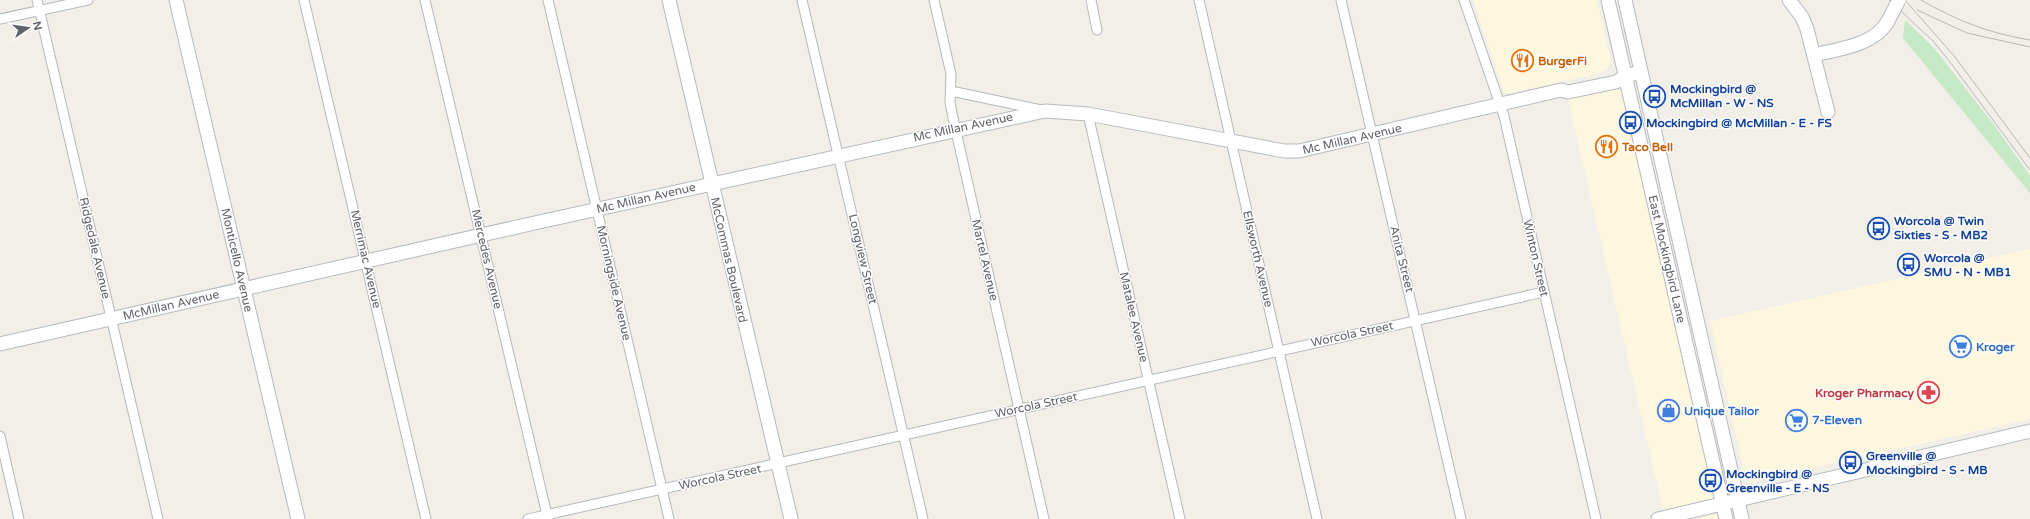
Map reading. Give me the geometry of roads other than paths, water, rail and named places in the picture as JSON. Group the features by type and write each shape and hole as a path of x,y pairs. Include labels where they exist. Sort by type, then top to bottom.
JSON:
{"street":[{"name":"Ridgedale Avenue","path":"36,0 158,519"},
{"path":"0,19 88,0"},
{"name":"Monticello Avenue","path":"176,0 298,519"},
{"name":"Merrimac Avenue","path":"304,0 426,519"},
{"name":"Mercedes Avenue","path":"425,0 547,517"},
{"name":"Morningside Avenue","path":"548,0 669,519"},
{"name":"McCommas Boulevard","path":"669,0 711,184 791,519"},
{"name":"Longview Street","path":"802,0 923,519"},
{"name":"Martel Avenue","path":"934,0 951,74 950,102 1044,519"},
{"path":"1091,0 1098,30"},
{"name":"Ellsworth Avenue","path":"1199,0 1317,519"},
{"name":"Anita Street","path":"1342,0 1372,135 1417,320 1461,519"},
{"name":"Winton Street","path":"1464,0 1506,124 1596,519"},
{"name":"East Mockingbird Lane","path":"1608,0 1726,519"},
{"name":"East Mockingbird Lane","path":"1625,0 1640,72 1742,519"},
{"path":"1789,0 1802,17 1814,56 1828,112"},
{"path":"1814,56 1851,46 1866,40 1879,32 1888,21 1899,0"},
{"name":"Mc Millan Avenue","path":"366,262 839,155 1045,111 1088,114 1284,151 1299,152 1561,90 1568,92 1616,82 1626,76 1640,72"},
{"path":"951,91 1045,111"},
{"name":"Matalee Avenue","path":"1088,114 1180,519"},
{"path":"1654,204 1670,200"},
{"name":"McMillan Avenue","path":"0,344 366,262"},
{"name":"Worcola Street","path":"528,519 547,517 662,489 778,464 1018,408 1544,292"},
{"path":"1678,310 1694,305"},
{"path":"1658,519 2030,430"},
{"path":"0,436 19,519"}],"tram line":[{"path":"1889,0 1933,41 2030,170"},
{"path":"1905,0 1955,57 2030,158"},
{"path":"1921,0 1961,20 1987,30 2030,40"},
{"path":"1917,10 1967,33 2030,47"}],"place":[{"name":"BurgerFi","path":"1523,61"},
{"name":"Mockingbird @ McMillan - W - NS","path":"1655,96"},
{"name":"Mockingbird @ McMillan - E - FS","path":"1630,123"},
{"name":"Taco Bell","path":"1607,147"},
{"name":"Worcola @ Twin Sixties - S - MB2","path":"1879,228"},
{"name":"Worcola @ SMU - N - MB1","path":"1908,265"},
{"name":"Kroger","path":"1961,347"},
{"name":"Kroger Pharmacy","path":"1929,393"},
{"name":"Unique Tailor","path":"1668,411"},
{"name":"7-Eleven","path":"1797,420"},
{"name":"Greenville @ Mockingbird - S - MB","path":"1851,463"},
{"name":"Mockingbird @ Greenville - E - NS","path":"1711,481"}]}
